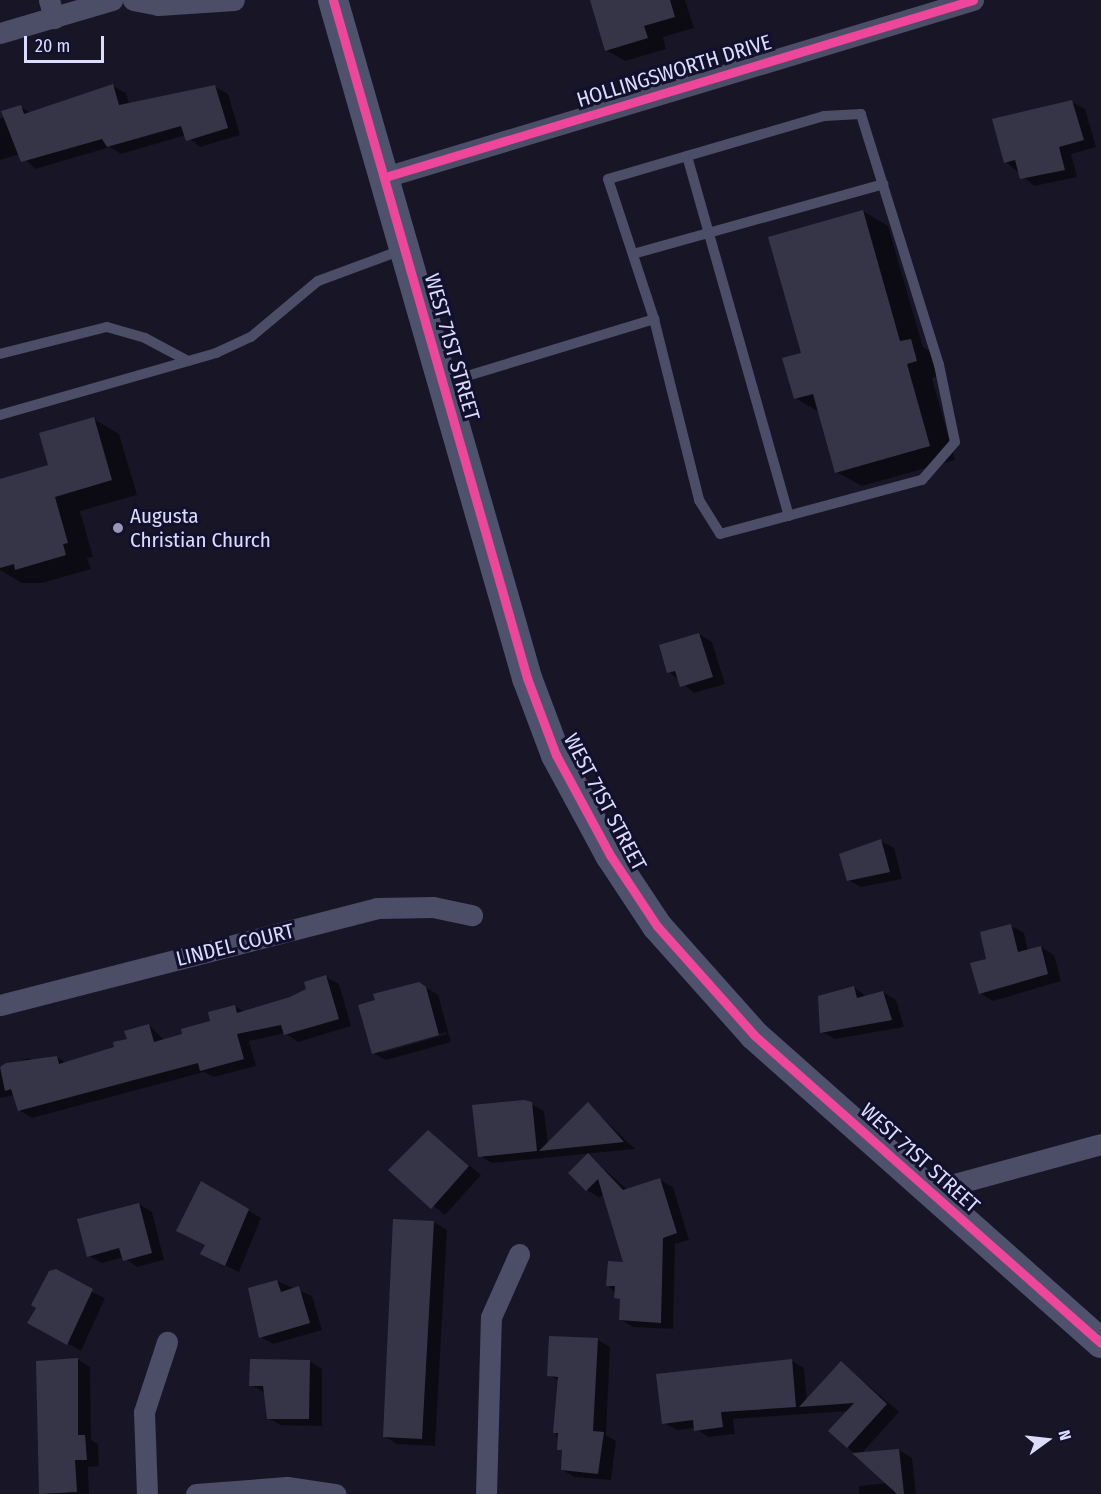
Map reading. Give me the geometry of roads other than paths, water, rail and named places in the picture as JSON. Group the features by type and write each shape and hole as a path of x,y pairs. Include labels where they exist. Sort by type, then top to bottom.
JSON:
{"main road":[{"name":"WEST 71ST STREET","path":"333,0 535,701 563,769 610,855 711,992 928,1191 1101,1343"}],"street":[{"path":"0,33 52,9 112,0"},
{"path":"133,0 158,6 234,0"},
{"name":"HOLLINGSWORTH DRIVE","path":"385,177 973,0"},
{"name":"LINDEL COURT","path":"0,1005 377,908 433,906 472,915"},
{"path":"928,1191 1101,1144"},
{"path":"486,1494 491,1317 519,1254"},
{"path":"147,1494 144,1412 167,1342"},
{"path":"196,1494 287,1487 334,1494"}],"lane":[{"path":"861,114 883,184 939,365 955,442 922,480 720,534 699,500 654,319 608,180 824,116 861,114"},
{"path":"687,156 789,516"},
{"path":"633,254 883,184"},
{"path":"0,415 188,361 251,337 318,282 405,249"},
{"path":"443,383 654,319"},
{"path":"0,354 106,327 146,338 188,361"}],"place":[{"name":"Augusta Christian Church","path":"118,528"}]}
